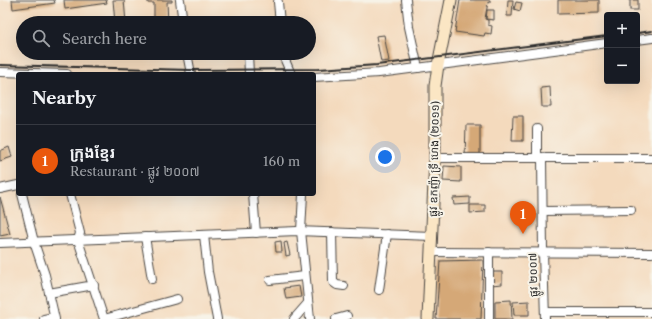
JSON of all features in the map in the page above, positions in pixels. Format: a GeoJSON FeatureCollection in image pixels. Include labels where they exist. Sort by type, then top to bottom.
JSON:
{"type":"FeatureCollection","features":[{"type":"Feature","properties":{"kind":"main road","name":"ផ្លូវ ឧកញ៉ា ទ្រី ហេង (២០១១)"},"geometry":{"type":"LineString","coordinates":[[428,319],[435,158],[436,86],[438,65],[451,0]]}},
{"type":"Feature","properties":{"kind":"street"},"geometry":{"type":"LineString","coordinates":[[180,0],[182,16]]}},
{"type":"Feature","properties":{"kind":"street"},"geometry":{"type":"LineString","coordinates":[[406,0],[409,27],[418,68]]}},
{"type":"Feature","properties":{"kind":"street"},"geometry":{"type":"LineString","coordinates":[[278,2],[279,16]]}},
{"type":"Feature","properties":{"kind":"street"},"geometry":{"type":"LineString","coordinates":[[640,40],[652,38]]}},
{"type":"Feature","properties":{"kind":"street"},"geometry":{"type":"LineString","coordinates":[[316,77],[379,73],[604,43]]}},
{"type":"Feature","properties":{"kind":"street"},"geometry":{"type":"LineString","coordinates":[[188,60],[191,72]]}},
{"type":"Feature","properties":{"kind":"street"},"geometry":{"type":"LineString","coordinates":[[248,60],[249,72]]}},
{"type":"Feature","properties":{"kind":"street"},"geometry":{"type":"LineString","coordinates":[[286,60],[290,72]]}},
{"type":"Feature","properties":{"kind":"street"},"geometry":{"type":"LineString","coordinates":[[0,72],[16,73]]}},
{"type":"Feature","properties":{"kind":"street","name":"ផ្លូវ ២០០៧"},"geometry":{"type":"LineString","coordinates":[[537,129],[543,211],[545,315]]}},
{"type":"Feature","properties":{"kind":"street"},"geometry":{"type":"LineString","coordinates":[[435,158],[652,158]]}},
{"type":"Feature","properties":{"kind":"street"},"geometry":{"type":"LineString","coordinates":[[0,189],[16,185]]}},
{"type":"Feature","properties":{"kind":"street"},"geometry":{"type":"LineString","coordinates":[[22,196],[34,242],[45,275],[55,318],[44,319]]}},
{"type":"Feature","properties":{"kind":"street"},"geometry":{"type":"LineString","coordinates":[[71,196],[80,233],[78,240],[104,319],[177,299]]}},
{"type":"Feature","properties":{"kind":"street"},"geometry":{"type":"LineString","coordinates":[[253,196],[256,233]]}},
{"type":"Feature","properties":{"kind":"street"},"geometry":{"type":"LineString","coordinates":[[303,196],[301,231],[310,319]]}},
{"type":"Feature","properties":{"kind":"street"},"geometry":{"type":"LineString","coordinates":[[543,211],[631,210]]}},
{"type":"Feature","properties":{"kind":"street"},"geometry":{"type":"LineString","coordinates":[[0,243],[301,231],[432,236]]}},
{"type":"Feature","properties":{"kind":"street"},"geometry":{"type":"LineString","coordinates":[[332,232],[333,282],[337,285],[344,286]]}},
{"type":"Feature","properties":{"kind":"street"},"geometry":{"type":"LineString","coordinates":[[379,290],[387,234]]}},
{"type":"Feature","properties":{"kind":"street"},"geometry":{"type":"LineString","coordinates":[[204,235],[208,272],[217,319]]}},
{"type":"Feature","properties":{"kind":"street"},"geometry":{"type":"LineString","coordinates":[[145,237],[152,279]]}},
{"type":"Feature","properties":{"kind":"street"},"geometry":{"type":"LineString","coordinates":[[431,252],[652,253]]}},
{"type":"Feature","properties":{"kind":"street"},"geometry":{"type":"LineString","coordinates":[[489,252],[489,319]]}},
{"type":"Feature","properties":{"kind":"street"},"geometry":{"type":"LineString","coordinates":[[270,280],[305,276]]}},
{"type":"Feature","properties":{"kind":"street"},"geometry":{"type":"LineString","coordinates":[[49,293],[94,285]]}},
{"type":"Feature","properties":{"kind":"street"},"geometry":{"type":"LineString","coordinates":[[294,319],[308,303]]}},
{"type":"Feature","properties":{"kind":"street"},"geometry":{"type":"LineString","coordinates":[[545,315],[651,312]]}},
{"type":"Feature","properties":{"kind":"street"},"geometry":{"type":"LineString","coordinates":[[336,319],[346,316]]}},
{"type":"Feature","properties":{"kind":"building"},"geometry":{"type":"Polygon","coordinates":[[[12,0],[54,0],[55,3],[13,9],[12,0]]]}},
{"type":"Feature","properties":{"kind":"building"},"geometry":{"type":"Polygon","coordinates":[[[64,0],[106,0],[107,3],[65,9],[64,0]]]}},
{"type":"Feature","properties":{"kind":"building"},"geometry":{"type":"Polygon","coordinates":[[[113,0],[124,0],[125,16],[114,16],[113,0]]]}},
{"type":"Feature","properties":{"kind":"building"},"geometry":{"type":"Polygon","coordinates":[[[148,0],[172,0],[172,2],[167,2],[168,16],[154,16],[154,3],[148,3],[148,0]]]}},
{"type":"Feature","properties":{"kind":"building"},"geometry":{"type":"Polygon","coordinates":[[[460,0],[490,0],[490,3],[488,2],[485,19],[488,20],[488,25],[492,26],[491,34],[485,33],[484,36],[455,32],[460,0]]]}},
{"type":"Feature","properties":{"kind":"building"},"geometry":{"type":"Polygon","coordinates":[[[508,0],[513,0],[512,16],[507,16],[508,0]]]}},
{"type":"Feature","properties":{"kind":"building"},"geometry":{"type":"Polygon","coordinates":[[[558,0],[599,0],[599,13],[558,14],[558,0]]]}},
{"type":"Feature","properties":{"kind":"building"},"geometry":{"type":"Polygon","coordinates":[[[630,0],[638,0],[638,10],[630,10],[630,0]]]}},
{"type":"Feature","properties":{"kind":"building"},"geometry":{"type":"Polygon","coordinates":[[[516,2],[522,3],[520,11],[514,9],[516,2]]]}},
{"type":"Feature","properties":{"kind":"building"},"geometry":{"type":"Polygon","coordinates":[[[487,10],[494,10],[494,20],[486,19],[487,10]]]}},
{"type":"Feature","properties":{"kind":"building"},"geometry":{"type":"Polygon","coordinates":[[[384,35],[389,61],[381,62],[376,36],[384,35]]]}},
{"type":"Feature","properties":{"kind":"building"},"geometry":{"type":"Polygon","coordinates":[[[550,87],[551,107],[542,107],[541,88],[550,87]]]}},
{"type":"Feature","properties":{"kind":"building"},"geometry":{"type":"Polygon","coordinates":[[[513,116],[523,116],[523,141],[512,141],[513,116]]]}},
{"type":"Feature","properties":{"kind":"building"},"geometry":{"type":"Polygon","coordinates":[[[466,125],[480,125],[480,157],[465,157],[466,125]]]}},
{"type":"Feature","properties":{"kind":"building"},"geometry":{"type":"Polygon","coordinates":[[[9,147],[12,157],[0,161],[0,151],[9,147]]]}},
{"type":"Feature","properties":{"kind":"building"},"geometry":{"type":"Polygon","coordinates":[[[444,166],[461,167],[461,182],[443,181],[444,166]]]}},
{"type":"Feature","properties":{"kind":"building"},"geometry":{"type":"Polygon","coordinates":[[[0,197],[10,234],[0,236],[0,197]]]}},
{"type":"Feature","properties":{"kind":"building"},"geometry":{"type":"Polygon","coordinates":[[[470,197],[470,204],[454,205],[453,198],[470,197]]]}},
{"type":"Feature","properties":{"kind":"building"},"geometry":{"type":"Polygon","coordinates":[[[470,205],[485,205],[485,212],[470,213],[470,205]]]}},
{"type":"Feature","properties":{"kind":"building"},"geometry":{"type":"Polygon","coordinates":[[[281,241],[282,252],[276,252],[275,242],[281,241]]]}},
{"type":"Feature","properties":{"kind":"building"},"geometry":{"type":"Polygon","coordinates":[[[287,242],[290,255],[286,256],[284,243],[287,242]]]}},
{"type":"Feature","properties":{"kind":"building"},"geometry":{"type":"Polygon","coordinates":[[[483,260],[481,319],[436,319],[440,261],[483,260]]]}},
{"type":"Feature","properties":{"kind":"building"},"geometry":{"type":"Polygon","coordinates":[[[490,272],[502,272],[502,284],[491,285],[490,272]]]}},
{"type":"Feature","properties":{"kind":"building"},"geometry":{"type":"Polygon","coordinates":[[[299,286],[301,297],[286,299],[284,288],[299,286]]]}},
{"type":"Feature","properties":{"kind":"building"},"geometry":{"type":"Polygon","coordinates":[[[511,300],[512,319],[495,319],[495,301],[511,300]]]}},
{"type":"Feature","properties":{"kind":"building"},"geometry":{"type":"Polygon","coordinates":[[[529,301],[529,315],[514,315],[513,302],[529,301]]]}},
{"type":"Feature","properties":{"kind":"railway"},"geometry":{"type":"LineString","coordinates":[[640,33],[652,31]]}},
{"type":"Feature","properties":{"kind":"railway"},"geometry":{"type":"LineString","coordinates":[[0,65],[190,70],[319,69],[377,65],[604,36]]}},
{"type":"Feature","properties":{"kind":"place","name":"ក្រុងខ្មែរ"},"geometry":{"type":"Point","coordinates":[523,234]}}]}
